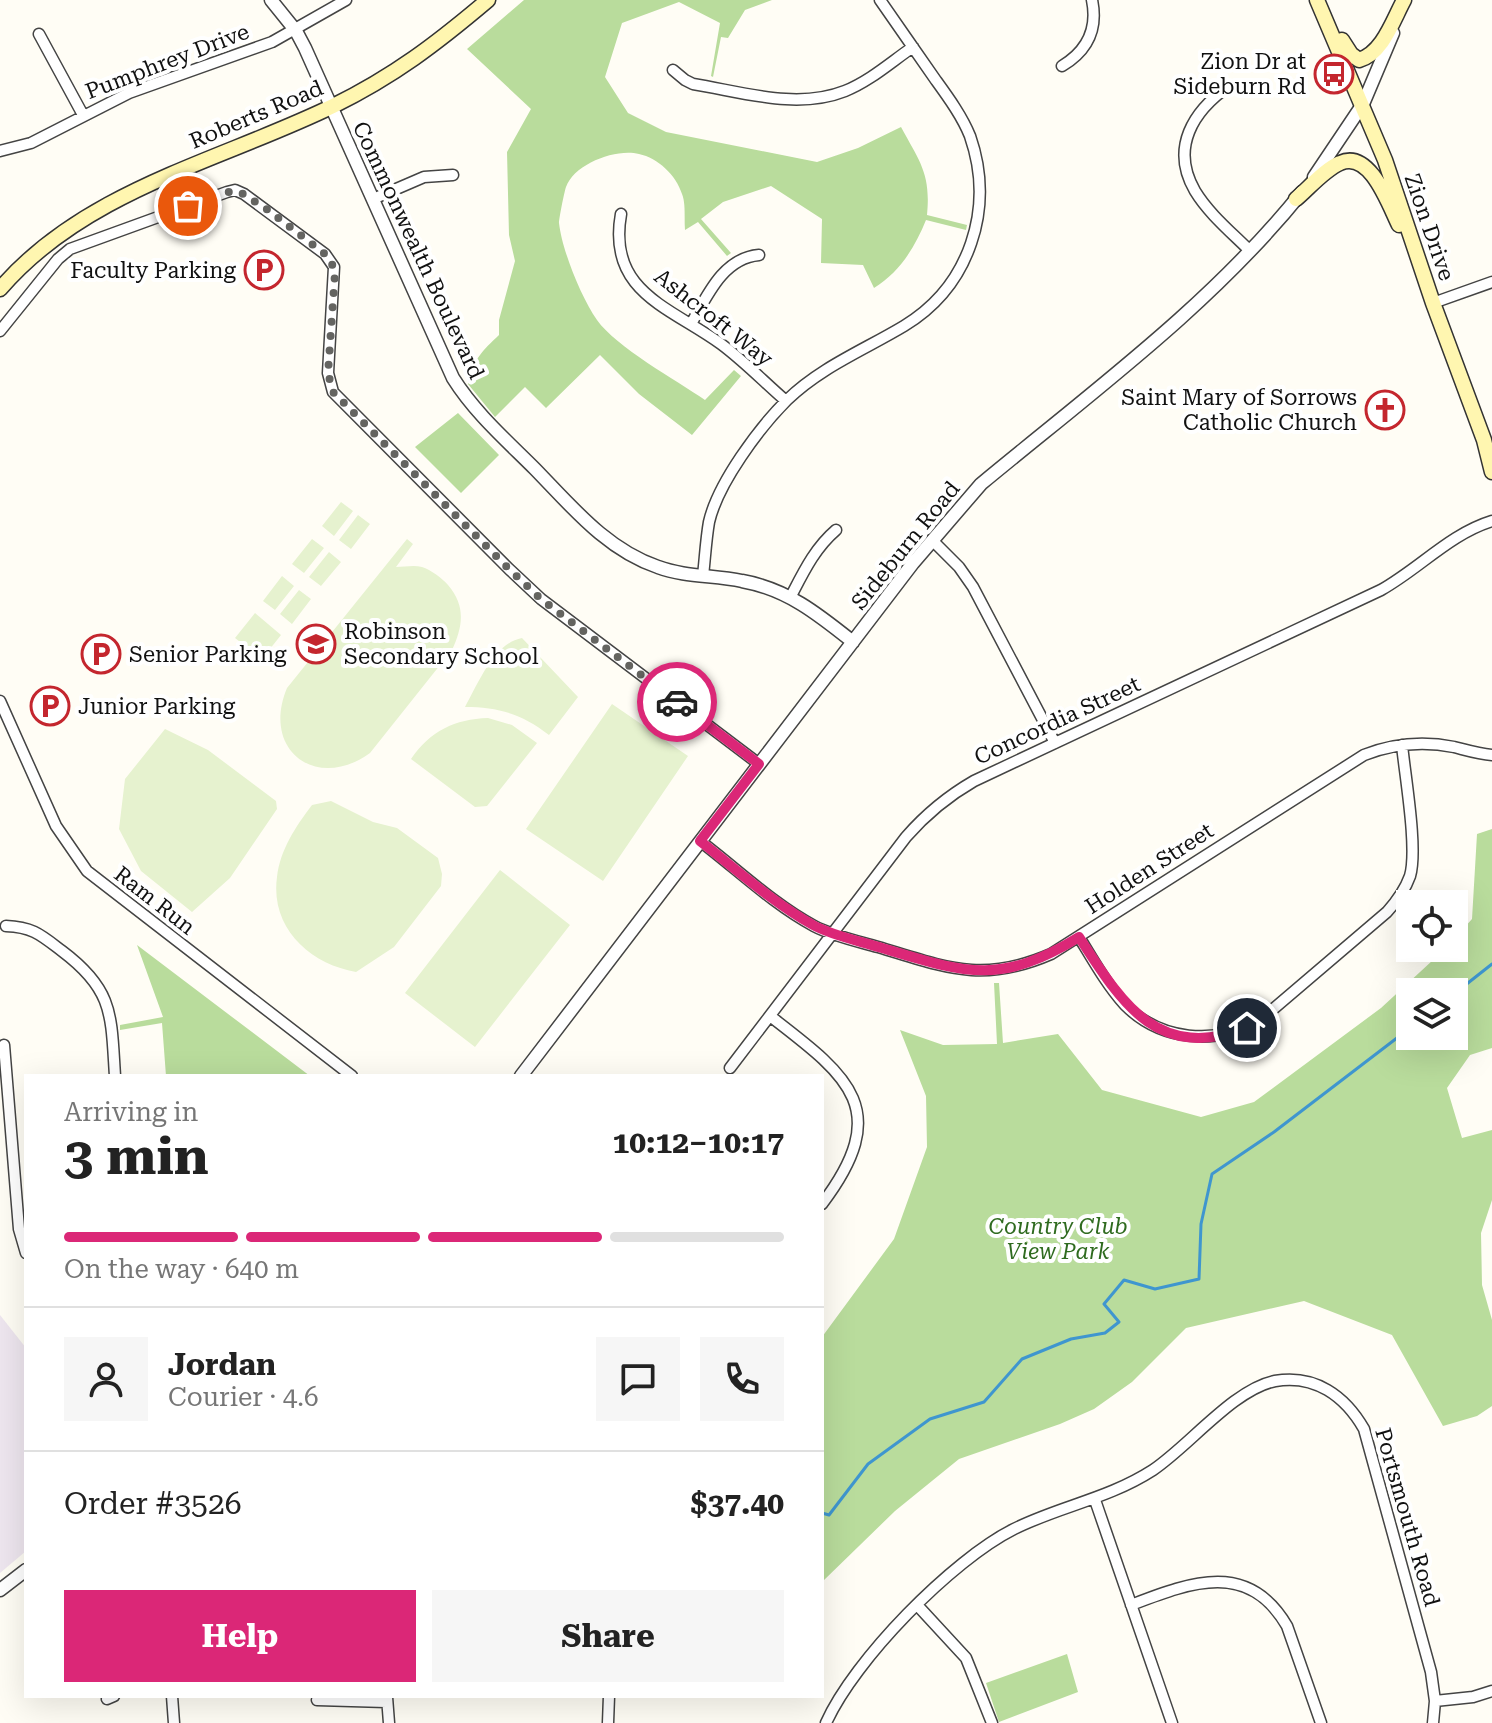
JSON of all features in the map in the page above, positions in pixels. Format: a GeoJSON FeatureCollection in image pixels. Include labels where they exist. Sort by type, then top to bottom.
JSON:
{"type":"FeatureCollection","features":[{"type":"Feature","properties":{"kind":"main road","name":"Roberts Road"},"geometry":{"type":"LineString","coordinates":[[0,289],[40,249],[67,229],[103,208],[197,163],[332,107],[410,63],[488,0]]}},
{"type":"Feature","properties":{"kind":"main road"},"geometry":{"type":"LineString","coordinates":[[1320,7],[1351,54],[1359,60],[1376,50],[1405,0]]}},
{"type":"Feature","properties":{"kind":"main road","name":"Zion Drive"},"geometry":{"type":"LineString","coordinates":[[1320,7],[1363,104],[1484,440],[1492,472]]}},
{"type":"Feature","properties":{"kind":"main road"},"geometry":{"type":"LineString","coordinates":[[1296,199],[1338,164],[1348,161],[1361,163],[1373,174],[1420,265]]}},
{"type":"Feature","properties":{"kind":"street","name":"Commonwealth Boulevard"},"geometry":{"type":"LineString","coordinates":[[271,0],[296,31],[453,378],[480,415],[609,542],[660,568],[741,580],[791,596],[853,642]]}},
{"type":"Feature","properties":{"kind":"street","name":"Pumphrey Drive"},"geometry":{"type":"LineString","coordinates":[[0,151],[31,143],[129,93],[248,52],[296,31],[346,0]]}},
{"type":"Feature","properties":{"kind":"street"},"geometry":{"type":"LineString","coordinates":[[703,576],[709,522],[718,494],[733,468],[786,401],[823,370],[906,325],[935,303],[965,260],[975,235],[980,205],[979,170],[969,134],[955,107],[880,0]]}},
{"type":"Feature","properties":{"kind":"street"},"geometry":{"type":"LineString","coordinates":[[1062,66],[1075,59],[1089,41],[1094,18],[1092,0]]}},
{"type":"Feature","properties":{"kind":"street","name":"Sideburn Road"},"geometry":{"type":"LineString","coordinates":[[523,1074],[932,540],[981,484],[1139,354],[1250,251],[1296,199],[1363,104],[1405,0]]}},
{"type":"Feature","properties":{"kind":"street"},"geometry":{"type":"LineString","coordinates":[[39,34],[83,115]]}},
{"type":"Feature","properties":{"kind":"street"},"geometry":{"type":"LineString","coordinates":[[673,70],[693,84],[787,100],[816,99],[855,86],[913,47]]}},
{"type":"Feature","properties":{"kind":"street"},"geometry":{"type":"LineString","coordinates":[[1229,86],[1210,99],[1197,115],[1187,143],[1186,161],[1191,182],[1202,201],[1250,251]]}},
{"type":"Feature","properties":{"kind":"street"},"geometry":{"type":"LineString","coordinates":[[373,199],[424,177],[453,175]]}},
{"type":"Feature","properties":{"kind":"street"},"geometry":{"type":"LineString","coordinates":[[0,331],[58,259],[77,244],[227,192],[235,190],[244,194],[325,254],[334,267],[328,373],[330,388],[336,396],[541,599],[759,764]]}},
{"type":"Feature","properties":{"kind":"street","name":"Ashcroft Way"},"geometry":{"type":"LineString","coordinates":[[621,214],[618,241],[632,278],[656,304],[726,348],[786,401]]}},
{"type":"Feature","properties":{"kind":"street"},"geometry":{"type":"LineString","coordinates":[[691,324],[712,286],[724,272],[744,257],[759,255]]}},
{"type":"Feature","properties":{"kind":"street"},"geometry":{"type":"LineString","coordinates":[[1433,303],[1492,282]]}},
{"type":"Feature","properties":{"kind":"street","name":"Concordia Street"},"geometry":{"type":"LineString","coordinates":[[730,1068],[906,837],[934,808],[974,781],[1381,590],[1418,568],[1462,533],[1492,521]]}},
{"type":"Feature","properties":{"kind":"street"},"geometry":{"type":"LineString","coordinates":[[791,596],[812,557],[836,530]]}},
{"type":"Feature","properties":{"kind":"street"},"geometry":{"type":"LineString","coordinates":[[932,540],[959,567],[973,587],[1055,743]]}},
{"type":"Feature","properties":{"kind":"street","name":"Ram Run"},"geometry":{"type":"LineString","coordinates":[[0,701],[56,826],[87,871],[349,1074]]}},
{"type":"Feature","properties":{"kind":"street","name":"Holden Street"},"geometry":{"type":"LineString","coordinates":[[700,841],[796,915],[817,927],[944,967],[979,972],[1003,970],[1029,964],[1079,937],[1348,762],[1378,749],[1402,745],[1435,744],[1492,755]]}},
{"type":"Feature","properties":{"kind":"street"},"geometry":{"type":"LineString","coordinates":[[1079,937],[1124,1004],[1159,1028],[1182,1035],[1209,1037],[1234,1033],[1258,1022],[1387,912],[1404,891],[1413,855],[1402,745]]}},
{"type":"Feature","properties":{"kind":"street"},"geometry":{"type":"LineString","coordinates":[[6,926],[24,926],[39,933],[79,964],[96,982],[109,1011],[115,1074]]}},
{"type":"Feature","properties":{"kind":"street"},"geometry":{"type":"LineString","coordinates":[[770,1016],[836,1068],[853,1098],[858,1126],[853,1154],[840,1180],[824,1201]]}},
{"type":"Feature","properties":{"kind":"street"},"geometry":{"type":"LineString","coordinates":[[4,1045],[19,1229],[24,1246]]}},
{"type":"Feature","properties":{"kind":"street","name":"Portsmouth Road"},"geometry":{"type":"LineString","coordinates":[[826,1723],[838,1699],[869,1656],[960,1566],[995,1540],[1032,1521],[1095,1500],[1138,1480],[1257,1387],[1274,1381],[1295,1380],[1328,1389],[1354,1412],[1366,1437],[1431,1672],[1435,1701],[1433,1723]]}},
{"type":"Feature","properties":{"kind":"street"},"geometry":{"type":"LineString","coordinates":[[1095,1500],[1172,1723]]}},
{"type":"Feature","properties":{"kind":"street"},"geometry":{"type":"LineString","coordinates":[[0,1590],[24,1572]]}},
{"type":"Feature","properties":{"kind":"street"},"geometry":{"type":"LineString","coordinates":[[1131,1605],[1209,1580],[1237,1584],[1262,1596],[1279,1612],[1287,1626],[1321,1723]]}},
{"type":"Feature","properties":{"kind":"street"},"geometry":{"type":"LineString","coordinates":[[918,1606],[966,1658],[992,1723]]}},
{"type":"Feature","properties":{"kind":"street"},"geometry":{"type":"LineString","coordinates":[[1435,1701],[1473,1697],[1492,1691]]}},
{"type":"Feature","properties":{"kind":"street"},"geometry":{"type":"LineString","coordinates":[[172,1698],[174,1723]]}},
{"type":"Feature","properties":{"kind":"street"},"geometry":{"type":"LineString","coordinates":[[608,1723],[609,1698]]}},
{"type":"Feature","properties":{"kind":"street"},"geometry":{"type":"LineString","coordinates":[[317,1700],[387,1699],[389,1723]]}},
{"type":"Feature","properties":{"kind":"shaded area"},"geometry":{"type":"Polygon","coordinates":[[[0,1315],[24,1345],[24,1553],[0,1573],[0,1315]]]}},
{"type":"Feature","properties":{"kind":"green space"},"geometry":{"type":"Polygon","coordinates":[[[524,0],[772,0],[745,10],[728,38],[721,37],[713,77],[720,23],[679,2],[622,23],[605,77],[628,113],[666,132],[817,162],[858,148],[901,127],[926,178],[927,215],[967,225],[966,230],[926,220],[906,258],[874,288],[863,265],[821,263],[822,219],[771,186],[723,202],[701,219],[731,253],[727,256],[698,222],[685,230],[682,194],[671,174],[659,163],[630,153],[597,160],[570,179],[559,223],[573,273],[597,320],[632,352],[705,400],[734,370],[741,376],[692,435],[639,394],[600,355],[546,408],[525,387],[495,417],[468,384],[475,363],[499,335],[499,320],[515,261],[509,235],[507,152],[531,109],[467,49],[524,0]]]}},
{"type":"Feature","properties":{"kind":"green space"},"geometry":{"type":"Polygon","coordinates":[[[458,413],[499,455],[461,493],[415,447],[458,413]]]}},
{"type":"Feature","properties":{"kind":"green space"},"geometry":{"type":"Polygon","coordinates":[[[341,502],[353,511],[334,536],[322,526],[341,502]]]}},
{"type":"Feature","properties":{"kind":"green space"},"geometry":{"type":"Polygon","coordinates":[[[358,515],[370,524],[351,549],[339,540],[358,515]]]}},
{"type":"Feature","properties":{"kind":"green space"},"geometry":{"type":"Polygon","coordinates":[[[312,539],[324,548],[304,573],[292,564],[312,539]]]}},
{"type":"Feature","properties":{"kind":"green space"},"geometry":{"type":"Polygon","coordinates":[[[407,539],[413,544],[396,567],[422,567],[448,585],[460,608],[456,641],[370,753],[350,764],[331,768],[313,766],[298,758],[281,730],[281,710],[287,688],[407,539]]]}},
{"type":"Feature","properties":{"kind":"green space"},"geometry":{"type":"Polygon","coordinates":[[[329,552],[341,562],[321,586],[309,577],[329,552]]]}},
{"type":"Feature","properties":{"kind":"green space"},"geometry":{"type":"Polygon","coordinates":[[[282,576],[294,586],[275,610],[263,601],[282,576]]]}},
{"type":"Feature","properties":{"kind":"green space"},"geometry":{"type":"Polygon","coordinates":[[[299,590],[311,599],[292,624],[280,614],[299,590]]]}},
{"type":"Feature","properties":{"kind":"green space"},"geometry":{"type":"Polygon","coordinates":[[[255,613],[281,635],[262,659],[235,638],[255,613]]]}},
{"type":"Feature","properties":{"kind":"green space"},"geometry":{"type":"Polygon","coordinates":[[[522,638],[578,697],[549,735],[509,713],[465,707],[495,656],[512,641],[522,638]]]}},
{"type":"Feature","properties":{"kind":"green space"},"geometry":{"type":"Polygon","coordinates":[[[612,704],[688,756],[603,881],[526,829],[612,704]]]}},
{"type":"Feature","properties":{"kind":"green space"},"geometry":{"type":"Polygon","coordinates":[[[488,718],[512,725],[537,743],[487,806],[475,807],[411,759],[426,741],[444,728],[488,718]]]}},
{"type":"Feature","properties":{"kind":"green space"},"geometry":{"type":"Polygon","coordinates":[[[165,729],[208,750],[276,801],[277,809],[230,878],[192,912],[141,871],[119,829],[125,779],[165,729]]]}},
{"type":"Feature","properties":{"kind":"green space"},"geometry":{"type":"Polygon","coordinates":[[[331,801],[373,822],[397,828],[438,858],[442,874],[441,886],[394,947],[356,972],[323,961],[297,941],[280,912],[276,895],[279,867],[295,830],[312,805],[331,801]]]}},
{"type":"Feature","properties":{"kind":"green space","name":"Country Club View Park"},"geometry":{"type":"Polygon","coordinates":[[[1492,829],[1492,1048],[1470,1055],[1447,1088],[1462,1138],[1492,1130],[1492,1200],[1481,1233],[1482,1285],[1492,1320],[1492,1406],[1477,1416],[1443,1426],[1392,1335],[1304,1301],[1186,1328],[1132,1382],[1094,1409],[959,1459],[895,1511],[824,1580],[824,1334],[894,1239],[927,1147],[926,1096],[900,1030],[943,1045],[997,1044],[994,983],[999,983],[1003,1043],[1058,1034],[1102,1090],[1201,1117],[1254,1102],[1396,994],[1396,1050],[1468,1050],[1468,978],[1414,978],[1431,962],[1468,962],[1468,923],[1472,919],[1477,834],[1492,829]]]}},
{"type":"Feature","properties":{"kind":"green space"},"geometry":{"type":"Polygon","coordinates":[[[500,870],[570,925],[475,1047],[405,993],[500,870]]]}},
{"type":"Feature","properties":{"kind":"green space"},"geometry":{"type":"Polygon","coordinates":[[[137,945],[307,1074],[166,1074],[162,1023],[120,1030],[120,1025],[163,1017],[137,945]]]}},
{"type":"Feature","properties":{"kind":"green space"},"geometry":{"type":"Polygon","coordinates":[[[1067,1654],[1078,1692],[999,1722],[986,1683],[1067,1654]]]}},
{"type":"Feature","properties":{"kind":"waterway"},"geometry":{"type":"LineString","coordinates":[[1468,983],[1492,964]]}},
{"type":"Feature","properties":{"kind":"waterway"},"geometry":{"type":"LineString","coordinates":[[824,1514],[829,1515],[868,1464],[930,1419],[984,1402],[1022,1359],[1071,1339],[1105,1333],[1119,1322],[1104,1304],[1124,1280],[1155,1289],[1199,1279],[1201,1224],[1212,1174],[1274,1132],[1396,1039]]}},
{"type":"Feature","properties":{"kind":"way so far"},"geometry":{"type":"LineString","coordinates":[[188,206],[235,190],[252,198],[325,254],[335,273],[328,373],[333,392],[541,599],[677,702]]}},
{"type":"Feature","properties":{"kind":"place","name":"Zion Dr at Sideburn Rd"},"geometry":{"type":"Point","coordinates":[1334,74]}},
{"type":"Feature","properties":{"kind":"place","name":"Faculty Parking"},"geometry":{"type":"Point","coordinates":[264,270]}},
{"type":"Feature","properties":{"kind":"place","name":"Saint Mary of Sorrows Catholic Church"},"geometry":{"type":"Point","coordinates":[1385,410]}},
{"type":"Feature","properties":{"kind":"place","name":"Robinson Secondary School"},"geometry":{"type":"Point","coordinates":[316,644]}},
{"type":"Feature","properties":{"kind":"place","name":"Senior Parking"},"geometry":{"type":"Point","coordinates":[101,654]}},
{"type":"Feature","properties":{"kind":"place","name":"Junior Parking"},"geometry":{"type":"Point","coordinates":[50,706]}},
{"type":"Feature","properties":{"kind":"route"},"geometry":{"type":"LineString","coordinates":[[677,702],[759,764],[700,841],[796,915],[817,927],[860,941],[944,967],[979,972],[1029,964],[1079,937],[1124,1004],[1149,1023],[1170,1032],[1195,1037],[1222,1036],[1247,1028]]}}]}
